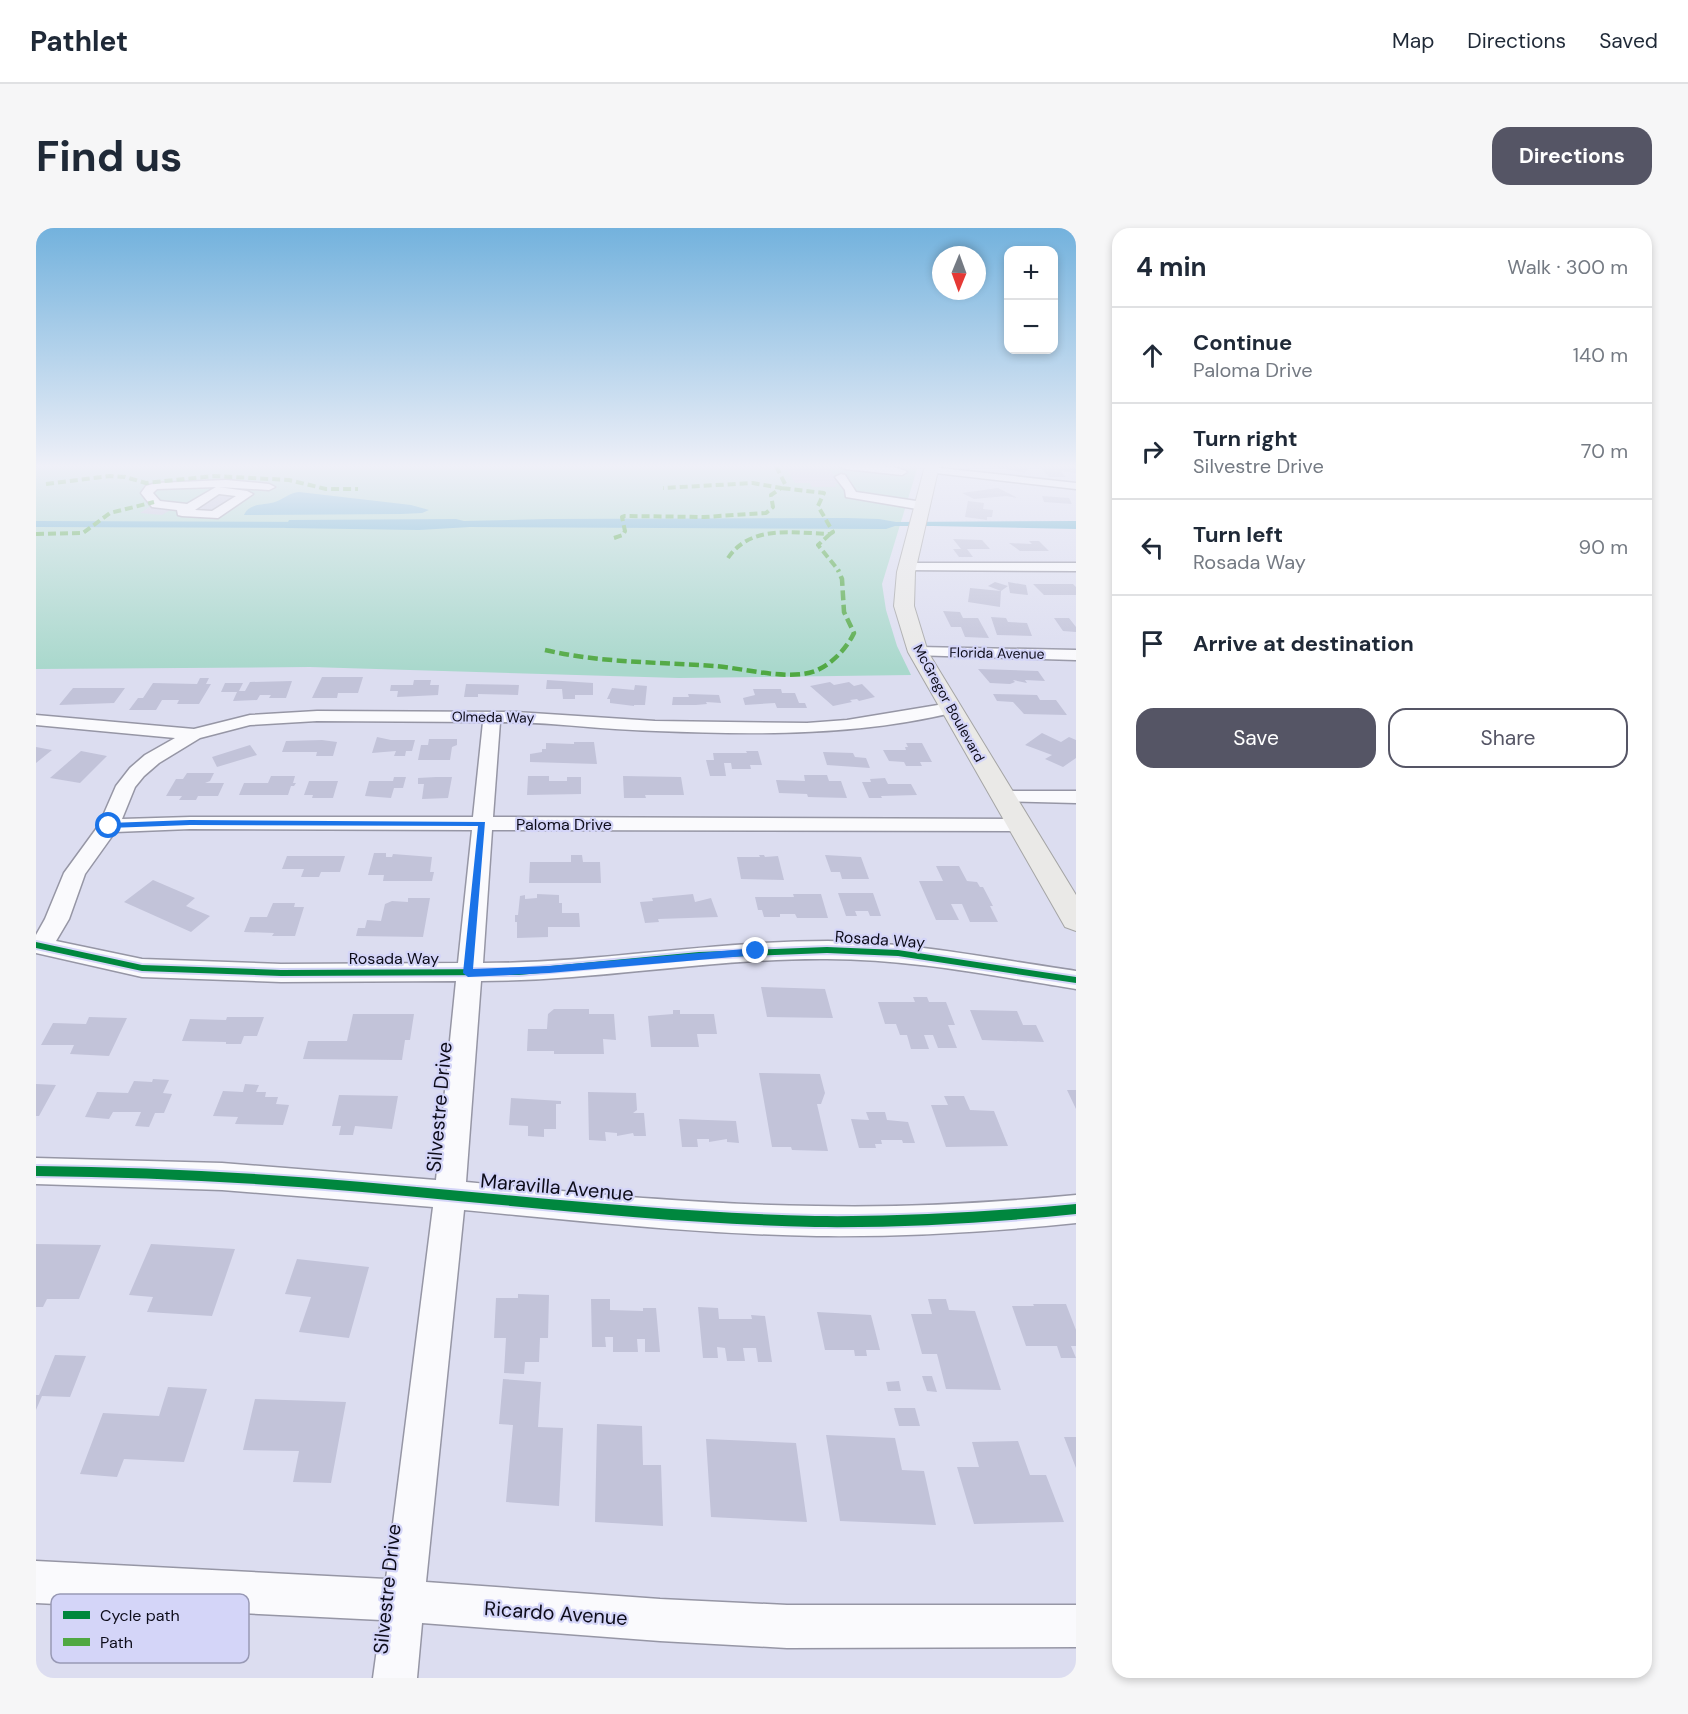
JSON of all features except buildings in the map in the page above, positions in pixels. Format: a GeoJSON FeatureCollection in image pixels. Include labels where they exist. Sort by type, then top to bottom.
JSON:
{"type":"FeatureCollection","features":[{"type":"Feature","properties":{"kind":"main road","name":"McGregor Boulevard"},"geometry":{"type":"LineString","coordinates":[[916,534],[907,567],[904,606],[918,652],[1076,920]]}},
{"type":"Feature","properties":{"kind":"street"},"geometry":{"type":"LineString","coordinates":[[907,567],[1076,567]]}},
{"type":"Feature","properties":{"kind":"street","name":"Florida Avenue"},"geometry":{"type":"LineString","coordinates":[[918,652],[1076,655]]}},
{"type":"Feature","properties":{"kind":"street","name":"Olmeda Way"},"geometry":{"type":"LineString","coordinates":[[36,720],[194,734],[250,720],[284,717],[492,717],[655,726],[807,728],[847,725],[950,708]]}},
{"type":"Feature","properties":{"kind":"street","name":"Silvestre Drive"},"geometry":{"type":"LineString","coordinates":[[395,1678],[450,1195],[492,717]]}},
{"type":"Feature","properties":{"kind":"street"},"geometry":{"type":"LineString","coordinates":[[39,945],[57,919],[75,873],[109,826],[126,786],[137,772],[172,746],[194,734]]}},
{"type":"Feature","properties":{"kind":"street"},"geometry":{"type":"LineString","coordinates":[[1004,797],[1076,797]]}},
{"type":"Feature","properties":{"kind":"street","name":"Paloma Drive"},"geometry":{"type":"LineString","coordinates":[[109,826],[190,823],[1020,825]]}},
{"type":"Feature","properties":{"kind":"street","name":"Rosada Way"},"geometry":{"type":"LineString","coordinates":[[39,945],[142,968],[281,973],[468,973],[549,970],[710,954],[826,950],[898,953],[1076,980]]}},
{"type":"Feature","properties":{"kind":"street","name":"Maravilla Avenue"},"geometry":{"type":"LineString","coordinates":[[36,1171],[254,1178],[638,1213],[781,1221],[926,1220],[1076,1209]]}},
{"type":"Feature","properties":{"kind":"street","name":"Ricardo Avenue"},"geometry":{"type":"LineString","coordinates":[[36,1582],[196,1587],[403,1601],[558,1615],[749,1625],[891,1628],[1076,1626]]}},
{"type":"Feature","properties":{"kind":"green space"},"geometry":{"type":"Polygon","coordinates":[[[36,534],[897,534],[882,584],[886,610],[897,646],[911,675],[679,678],[310,667],[36,669],[36,534]]]}},
{"type":"Feature","properties":{"kind":"marked path"},"geometry":{"type":"LineString","coordinates":[[36,534],[52,534]]}},
{"type":"Feature","properties":{"kind":"marked path"},"geometry":{"type":"LineString","coordinates":[[614,538],[624,534]]}},
{"type":"Feature","properties":{"kind":"marked path"},"geometry":{"type":"LineString","coordinates":[[728,558],[735,547],[746,539],[768,534]]}},
{"type":"Feature","properties":{"kind":"marked path"},"geometry":{"type":"LineString","coordinates":[[823,534],[830,534]]}},
{"type":"Feature","properties":{"kind":"marked path"},"geometry":{"type":"LineString","coordinates":[[545,650],[608,661],[715,666],[764,672],[801,673],[817,670],[836,656],[848,644],[854,633],[844,612],[842,579],[838,569],[818,545],[830,534]]}},
{"type":"Feature","properties":{"kind":"cycle path"},"geometry":{"type":"LineString","coordinates":[[36,945],[142,968],[281,973],[519,972],[699,955],[827,950],[898,953],[1076,980]]}},
{"type":"Feature","properties":{"kind":"cycle path"},"geometry":{"type":"LineString","coordinates":[[36,1171],[222,1176],[592,1208],[778,1220],[927,1220],[1076,1209]]}},
{"type":"Feature","properties":{"kind":"route"},"geometry":{"type":"LineString","coordinates":[[109,826],[190,823],[482,824],[468,973],[549,970],[756,951]]}}]}
